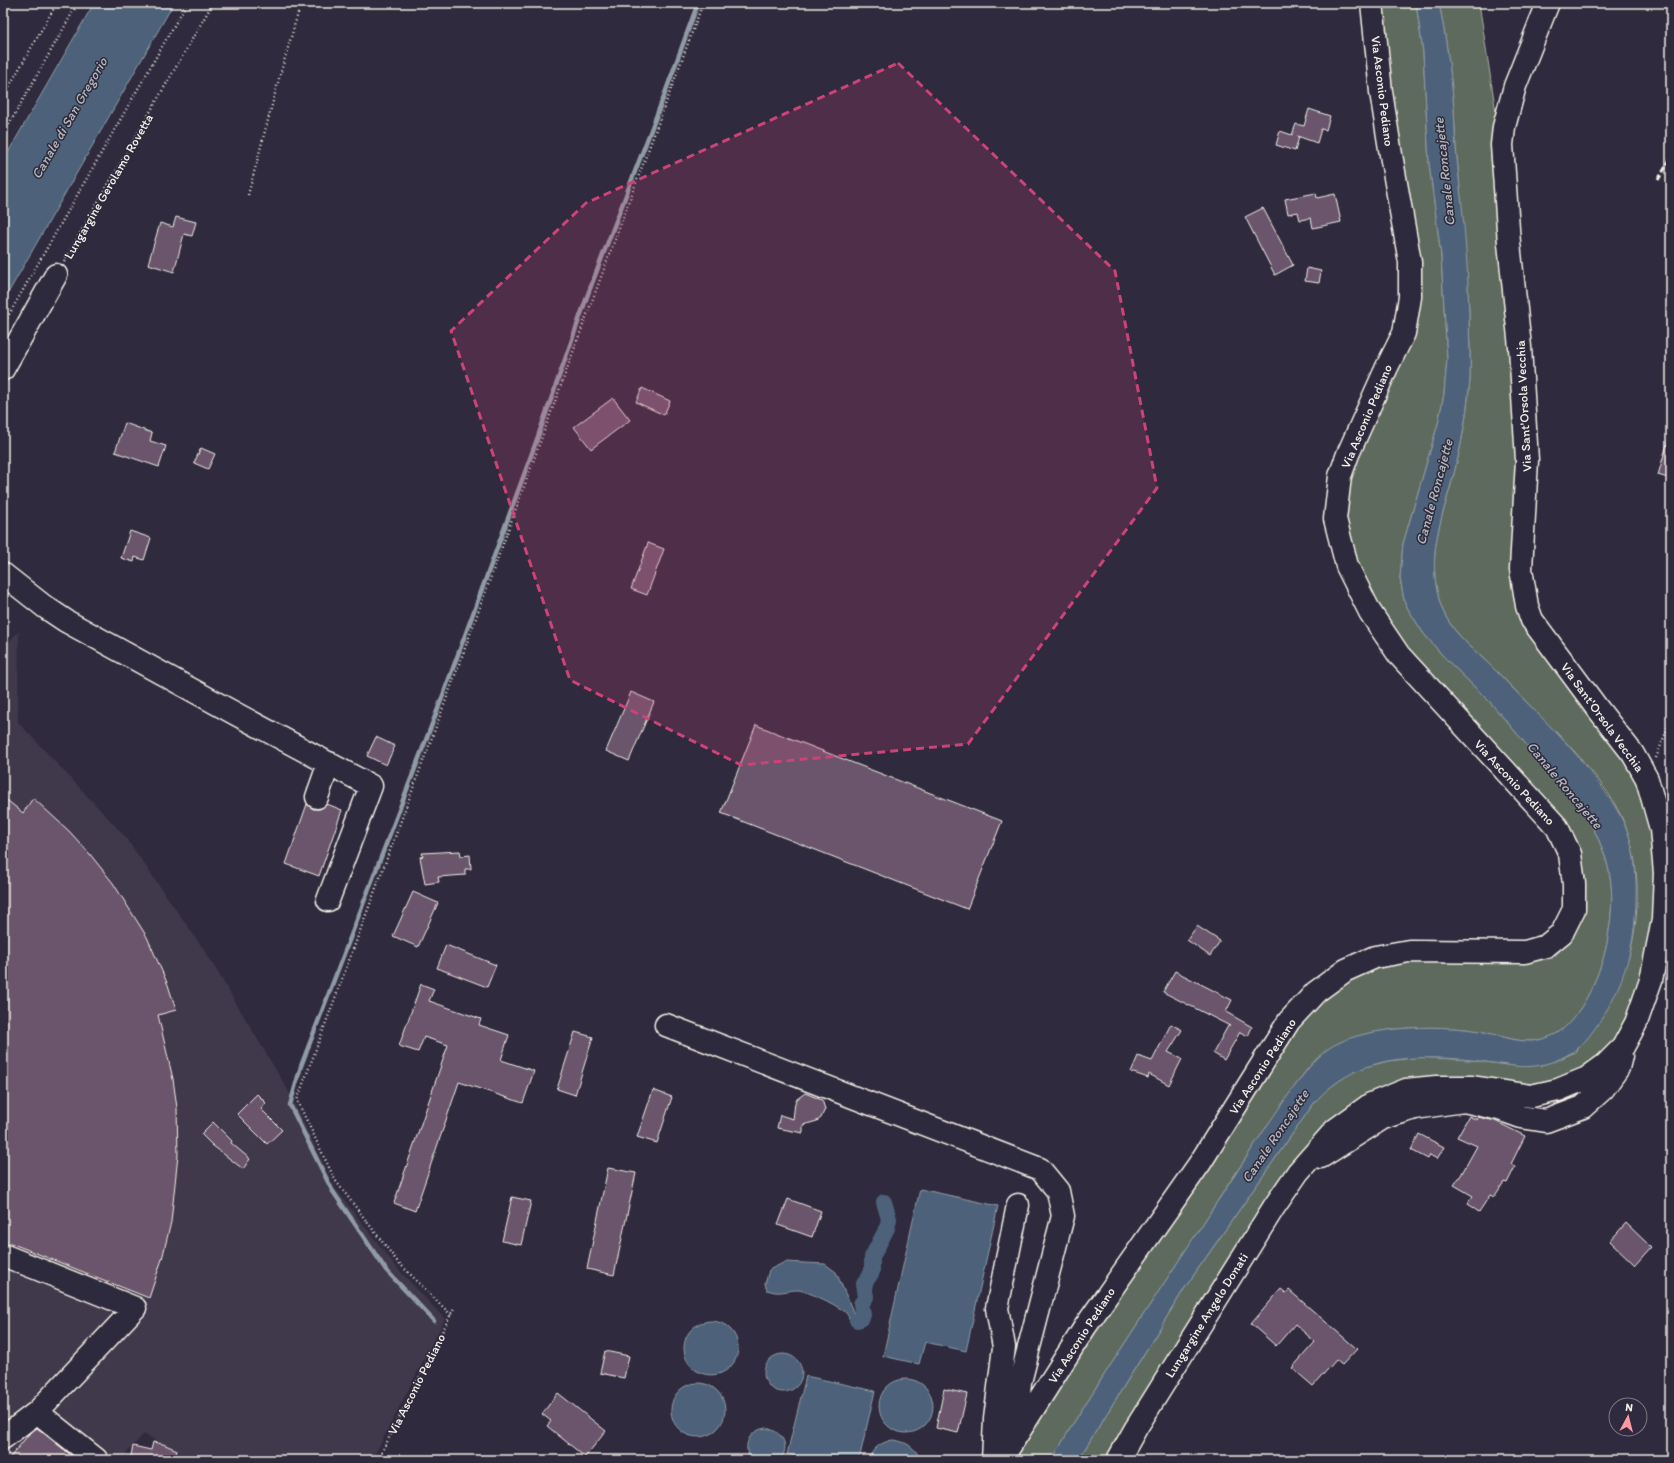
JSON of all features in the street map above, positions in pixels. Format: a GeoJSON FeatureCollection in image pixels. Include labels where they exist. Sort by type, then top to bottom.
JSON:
{"type":"FeatureCollection","features":[{"type":"Feature","properties":{"kind":"street","name":"Via Asconio Pediano"},"geometry":{"type":"LineString","coordinates":[[1001,1460],[1084,1327],[1200,1163],[1290,1021],[1316,992],[1346,970],[1375,957],[1409,951],[1526,952],[1546,946],[1562,933],[1574,909],[1574,884],[1570,854],[1557,827],[1399,655],[1370,612],[1347,566],[1335,519],[1340,476],[1380,381],[1404,333],[1410,297],[1410,262],[1381,92],[1372,3]]}},
{"type":"Feature","properties":{"kind":"street","name":"Via Sant'Orsola Vecchia"},"geometry":{"type":"LineString","coordinates":[[1298,1172],[1334,1130],[1371,1104],[1406,1090],[1436,1087],[1472,1087],[1531,1096],[1558,1090],[1587,1078],[1605,1065],[1623,1047],[1636,1023],[1652,980],[1663,920],[1665,873],[1661,829],[1648,779],[1633,754],[1532,620],[1523,587],[1521,569],[1528,460],[1520,347],[1509,243],[1502,145],[1504,127],[1516,86],[1548,3]]}},
{"type":"Feature","properties":{"kind":"street"},"geometry":{"type":"LineString","coordinates":[[3,369],[56,275]]}},
{"type":"Feature","properties":{"kind":"street"},"geometry":{"type":"LineString","coordinates":[[3,574],[45,607],[66,621],[372,786],[328,900]]}},
{"type":"Feature","properties":{"kind":"street"},"geometry":{"type":"LineString","coordinates":[[317,797],[329,763]]}},
{"type":"Feature","properties":{"kind":"street"},"geometry":{"type":"LineString","coordinates":[[666,1025],[1040,1170],[1058,1191],[1063,1216],[1020,1382],[1016,1436]]}},
{"type":"Feature","properties":{"kind":"street","name":"Lungargine Angelo Donati"},"geometry":{"type":"LineString","coordinates":[[1118,1460],[1136,1428],[1274,1207],[1298,1172]]}},
{"type":"Feature","properties":{"kind":"street"},"geometry":{"type":"LineString","coordinates":[[993,1460],[995,1418],[1004,1347],[997,1308],[1018,1205]]}},
{"type":"Feature","properties":{"kind":"street"},"geometry":{"type":"LineString","coordinates":[[3,1255],[135,1308],[37,1412],[3,1438]]}},
{"type":"Feature","properties":{"kind":"street"},"geometry":{"type":"LineString","coordinates":[[37,1412],[96,1460]]}},
{"type":"Feature","properties":{"kind":"path"},"geometry":{"type":"LineString","coordinates":[[3,98],[57,3]]}},
{"type":"Feature","properties":{"kind":"path"},"geometry":{"type":"LineString","coordinates":[[3,135],[78,3]]}},
{"type":"Feature","properties":{"kind":"path"},"geometry":{"type":"LineString","coordinates":[[3,325],[187,3]]}},
{"type":"Feature","properties":{"kind":"path","name":"Lungargine Gerolamo Rovetta"},"geometry":{"type":"LineString","coordinates":[[56,275],[213,3]]}},
{"type":"Feature","properties":{"kind":"path"},"geometry":{"type":"LineString","coordinates":[[248,195],[301,3]]}},
{"type":"Feature","properties":{"kind":"path"},"geometry":{"type":"LineString","coordinates":[[451,1315],[397,1262],[335,1180],[297,1100],[703,3]]}},
{"type":"Feature","properties":{"kind":"path","name":"Via Sant'Orsola Vecchia"},"geometry":{"type":"LineString","coordinates":[[1648,779],[1671,719]]}},
{"type":"Feature","properties":{"kind":"path","name":"Via Asconio Pediano"},"geometry":{"type":"LineString","coordinates":[[378,1460],[454,1308]]}},
{"type":"Feature","properties":{"kind":"highlighted area"},"geometry":{"type":"Polygon","coordinates":[[[898,63],[1115,271],[1157,488],[968,744],[741,765],[570,680],[451,331],[586,203],[898,63]]]}},
{"type":"Feature","properties":{"kind":"shaded area"},"geometry":{"type":"Polygon","coordinates":[[[19,631],[18,722],[124,835],[205,951],[288,1090],[335,1188],[399,1270],[445,1319],[372,1460],[190,1460],[144,1434],[120,1460],[3,1460],[3,648],[19,631]]]}},
{"type":"Feature","properties":{"kind":"green space"},"geometry":{"type":"Polygon","coordinates":[[[1377,3],[1416,3],[1423,52],[1429,163],[1441,255],[1447,359],[1444,394],[1438,424],[1403,544],[1400,578],[1404,600],[1424,634],[1444,657],[1490,702],[1584,812],[1601,845],[1610,875],[1612,906],[1607,943],[1596,979],[1576,1015],[1559,1032],[1546,1038],[1536,1041],[1525,1041],[1479,1031],[1462,1029],[1398,1029],[1355,1037],[1337,1044],[1323,1053],[1302,1076],[1226,1188],[1072,1425],[1052,1460],[1017,1460],[1014,1448],[1291,1023],[1348,977],[1411,956],[1528,962],[1553,958],[1573,935],[1575,851],[1401,655],[1349,565],[1343,478],[1406,336],[1377,3]]]}},
{"type":"Feature","properties":{"kind":"green space"},"geometry":{"type":"Polygon","coordinates":[[[1439,3],[1479,3],[1501,145],[1522,460],[1514,544],[1521,623],[1642,780],[1656,830],[1659,921],[1623,1048],[1586,1082],[1329,1127],[1109,1451],[1106,1460],[1078,1460],[1186,1286],[1314,1103],[1325,1091],[1350,1073],[1368,1066],[1389,1061],[1419,1057],[1470,1060],[1515,1066],[1541,1065],[1558,1060],[1575,1052],[1629,957],[1633,941],[1637,908],[1636,874],[1630,840],[1618,810],[1609,794],[1586,764],[1455,630],[1444,613],[1436,586],[1434,570],[1437,539],[1462,441],[1470,380],[1467,273],[1454,111],[1448,57],[1439,3]]]}},
{"type":"Feature","properties":{"kind":"water","name":"Canale di San Gregorio"},"geometry":{"type":"Polygon","coordinates":[[[94,3],[174,3],[3,302],[3,161],[94,3]]]}},
{"type":"Feature","properties":{"kind":"water","name":"Canale Roncajette"},"geometry":{"type":"Polygon","coordinates":[[[1416,3],[1439,3],[1444,29],[1454,109],[1456,153],[1467,259],[1469,315],[1470,379],[1467,404],[1459,453],[1437,539],[1434,570],[1436,586],[1444,614],[1457,633],[1573,750],[1600,785],[1620,815],[1630,839],[1635,868],[1636,907],[1631,949],[1622,979],[1608,1009],[1583,1043],[1566,1056],[1546,1064],[1525,1067],[1450,1058],[1407,1058],[1387,1061],[1368,1067],[1349,1075],[1331,1087],[1314,1103],[1186,1286],[1078,1460],[1052,1460],[1072,1425],[1280,1106],[1313,1062],[1337,1044],[1355,1037],[1375,1032],[1398,1029],[1462,1029],[1479,1031],[1525,1041],[1535,1041],[1546,1038],[1559,1032],[1576,1015],[1596,979],[1607,943],[1612,906],[1610,875],[1601,845],[1584,812],[1490,702],[1444,657],[1424,634],[1404,600],[1400,578],[1403,544],[1438,424],[1444,394],[1447,359],[1441,255],[1429,163],[1423,52],[1416,3]]]}},
{"type":"Feature","properties":{"kind":"water"},"geometry":{"type":"Polygon","coordinates":[[[920,1189],[998,1206],[966,1351],[925,1342],[919,1364],[883,1356],[920,1189]]]}},
{"type":"Feature","properties":{"kind":"water"},"geometry":{"type":"Polygon","coordinates":[[[785,1262],[825,1264],[836,1272],[858,1323],[854,1326],[842,1310],[809,1293],[798,1290],[780,1292],[767,1290],[765,1284],[769,1270],[785,1262]]]}},
{"type":"Feature","properties":{"kind":"water"},"geometry":{"type":"Polygon","coordinates":[[[711,1321],[721,1323],[730,1329],[736,1338],[738,1348],[736,1358],[730,1367],[721,1373],[711,1375],[701,1373],[692,1367],[686,1358],[684,1348],[686,1338],[692,1329],[701,1323],[711,1321]]]}},
{"type":"Feature","properties":{"kind":"water"},"geometry":{"type":"Polygon","coordinates":[[[779,1354],[787,1354],[797,1359],[801,1366],[801,1380],[797,1387],[787,1392],[779,1392],[769,1387],[767,1384],[764,1377],[764,1369],[769,1359],[772,1357],[779,1354]]]}},
{"type":"Feature","properties":{"kind":"water"},"geometry":{"type":"Polygon","coordinates":[[[806,1376],[875,1391],[859,1460],[815,1460],[787,1454],[806,1376]]]}},
{"type":"Feature","properties":{"kind":"water"},"geometry":{"type":"Polygon","coordinates":[[[906,1379],[916,1381],[925,1387],[931,1396],[933,1406],[931,1416],[925,1425],[916,1431],[906,1433],[896,1431],[887,1425],[881,1416],[879,1406],[881,1396],[887,1387],[896,1381],[906,1379]]]}},
{"type":"Feature","properties":{"kind":"water"},"geometry":{"type":"Polygon","coordinates":[[[698,1383],[708,1385],[717,1391],[723,1400],[725,1410],[723,1420],[717,1429],[708,1435],[698,1437],[688,1435],[679,1429],[673,1420],[671,1410],[673,1400],[679,1391],[688,1385],[698,1383]]]}},
{"type":"Feature","properties":{"kind":"water"},"geometry":{"type":"Polygon","coordinates":[[[766,1428],[776,1432],[783,1440],[785,1450],[783,1455],[780,1460],[751,1460],[747,1449],[749,1439],[760,1429],[766,1428]]]}},
{"type":"Feature","properties":{"kind":"water"},"geometry":{"type":"Polygon","coordinates":[[[892,1440],[906,1443],[913,1448],[921,1460],[868,1460],[872,1452],[877,1447],[892,1440]]]}},
{"type":"Feature","properties":{"kind":"building"},"geometry":{"type":"Polygon","coordinates":[[[1309,109],[1330,116],[1326,130],[1321,129],[1317,143],[1297,136],[1299,137],[1295,151],[1276,145],[1280,131],[1292,135],[1296,124],[1304,126],[1309,109]]]}},
{"type":"Feature","properties":{"kind":"building"},"geometry":{"type":"Polygon","coordinates":[[[1316,193],[1317,198],[1335,194],[1341,222],[1313,228],[1311,218],[1300,220],[1298,212],[1288,214],[1285,199],[1316,193]]]}},
{"type":"Feature","properties":{"kind":"building"},"geometry":{"type":"Polygon","coordinates":[[[1263,208],[1293,265],[1275,275],[1245,217],[1263,208]]]}},
{"type":"Feature","properties":{"kind":"building"},"geometry":{"type":"Polygon","coordinates":[[[176,217],[196,222],[192,236],[184,234],[174,272],[148,264],[160,223],[173,227],[176,217]]]}},
{"type":"Feature","properties":{"kind":"building"},"geometry":{"type":"Polygon","coordinates":[[[1307,268],[1321,271],[1319,283],[1305,281],[1307,268]]]}},
{"type":"Feature","properties":{"kind":"building"},"geometry":{"type":"Polygon","coordinates":[[[642,388],[670,401],[664,415],[636,402],[642,388]]]}},
{"type":"Feature","properties":{"kind":"building"},"geometry":{"type":"Polygon","coordinates":[[[613,398],[630,420],[591,449],[574,427],[613,398]]]}},
{"type":"Feature","properties":{"kind":"building"},"geometry":{"type":"Polygon","coordinates":[[[125,423],[152,433],[150,441],[166,446],[159,467],[115,452],[125,423]]]}},
{"type":"Feature","properties":{"kind":"building"},"geometry":{"type":"Polygon","coordinates":[[[1668,441],[1671,441],[1671,479],[1658,475],[1668,441]]]}},
{"type":"Feature","properties":{"kind":"building"},"geometry":{"type":"Polygon","coordinates":[[[201,448],[215,454],[208,469],[194,463],[201,448]]]}},
{"type":"Feature","properties":{"kind":"building"},"geometry":{"type":"Polygon","coordinates":[[[130,531],[151,538],[144,560],[135,557],[134,562],[121,558],[130,531]]]}},
{"type":"Feature","properties":{"kind":"building"},"geometry":{"type":"Polygon","coordinates":[[[648,543],[664,549],[647,595],[631,589],[648,543]]]}},
{"type":"Feature","properties":{"kind":"building"},"geometry":{"type":"Polygon","coordinates":[[[631,692],[654,702],[629,761],[606,751],[631,692]]]}},
{"type":"Feature","properties":{"kind":"building"},"geometry":{"type":"Polygon","coordinates":[[[756,725],[1002,821],[967,909],[721,813],[756,725]]]}},
{"type":"Feature","properties":{"kind":"building"},"geometry":{"type":"Polygon","coordinates":[[[376,737],[395,746],[386,765],[367,756],[376,737]]]}},
{"type":"Feature","properties":{"kind":"building"},"geometry":{"type":"Polygon","coordinates":[[[3,797],[23,813],[33,798],[69,831],[89,853],[113,883],[147,937],[168,985],[176,1010],[158,1015],[173,1079],[177,1108],[178,1155],[171,1222],[162,1259],[149,1298],[3,1240],[3,797]]]}},
{"type":"Feature","properties":{"kind":"building"},"geometry":{"type":"Polygon","coordinates":[[[307,804],[313,809],[320,809],[327,804],[342,810],[319,876],[286,864],[307,804]]]}},
{"type":"Feature","properties":{"kind":"building"},"geometry":{"type":"Polygon","coordinates":[[[460,851],[461,856],[470,855],[471,869],[465,869],[465,875],[438,877],[439,882],[425,884],[420,857],[423,856],[422,853],[460,851]]]}},
{"type":"Feature","properties":{"kind":"building"},"geometry":{"type":"Polygon","coordinates":[[[413,892],[438,903],[418,947],[393,936],[413,892]]]}},
{"type":"Feature","properties":{"kind":"building"},"geometry":{"type":"Polygon","coordinates":[[[1197,926],[1220,941],[1210,956],[1187,940],[1197,926]]]}},
{"type":"Feature","properties":{"kind":"building"},"geometry":{"type":"Polygon","coordinates":[[[446,945],[496,965],[487,987],[437,968],[446,945]]]}},
{"type":"Feature","properties":{"kind":"building"},"geometry":{"type":"Polygon","coordinates":[[[1175,971],[1232,1000],[1226,1012],[1252,1027],[1248,1036],[1240,1032],[1224,1060],[1213,1053],[1228,1026],[1230,1026],[1163,992],[1175,971]]]}},
{"type":"Feature","properties":{"kind":"building"},"geometry":{"type":"Polygon","coordinates":[[[421,984],[434,989],[429,1001],[481,1019],[479,1025],[509,1035],[501,1060],[534,1071],[523,1103],[459,1082],[415,1211],[394,1203],[448,1045],[424,1037],[418,1052],[399,1046],[421,984]]]}},
{"type":"Feature","properties":{"kind":"building"},"geometry":{"type":"Polygon","coordinates":[[[1171,1024],[1182,1030],[1168,1052],[1182,1059],[1169,1085],[1149,1074],[1148,1078],[1131,1072],[1138,1056],[1152,1061],[1171,1024]]]}},
{"type":"Feature","properties":{"kind":"building"},"geometry":{"type":"Polygon","coordinates":[[[575,1032],[593,1037],[575,1095],[557,1089],[575,1032]]]}},
{"type":"Feature","properties":{"kind":"building"},"geometry":{"type":"Polygon","coordinates":[[[653,1090],[672,1097],[657,1143],[637,1137],[653,1090]]]}},
{"type":"Feature","properties":{"kind":"building"},"geometry":{"type":"Polygon","coordinates":[[[805,1093],[822,1100],[825,1109],[821,1118],[817,1121],[803,1125],[803,1133],[777,1128],[780,1115],[793,1119],[795,1103],[797,1099],[805,1093]]]}},
{"type":"Feature","properties":{"kind":"building"},"geometry":{"type":"Polygon","coordinates":[[[257,1094],[266,1103],[261,1109],[282,1130],[267,1144],[237,1114],[257,1094]]]}},
{"type":"Feature","properties":{"kind":"building"},"geometry":{"type":"Polygon","coordinates":[[[1469,1116],[1477,1120],[1478,1117],[1495,1121],[1525,1136],[1511,1164],[1515,1167],[1507,1183],[1504,1182],[1494,1197],[1490,1195],[1479,1212],[1467,1204],[1473,1196],[1454,1185],[1477,1146],[1457,1137],[1469,1116]]]}},
{"type":"Feature","properties":{"kind":"building"},"geometry":{"type":"Polygon","coordinates":[[[213,1122],[232,1141],[231,1143],[250,1159],[243,1169],[212,1145],[201,1134],[213,1122]]]}},
{"type":"Feature","properties":{"kind":"building"},"geometry":{"type":"Polygon","coordinates":[[[1419,1134],[1444,1147],[1437,1159],[1430,1155],[1428,1159],[1411,1150],[1419,1134]]]}},
{"type":"Feature","properties":{"kind":"building"},"geometry":{"type":"Polygon","coordinates":[[[608,1168],[636,1173],[614,1275],[587,1269],[608,1168]]]}},
{"type":"Feature","properties":{"kind":"building"},"geometry":{"type":"Polygon","coordinates":[[[512,1197],[531,1201],[521,1245],[502,1241],[512,1197]]]}},
{"type":"Feature","properties":{"kind":"building"},"geometry":{"type":"Polygon","coordinates":[[[788,1199],[821,1211],[812,1237],[778,1225],[788,1199]]]}},
{"type":"Feature","properties":{"kind":"building"},"geometry":{"type":"Polygon","coordinates":[[[1626,1223],[1651,1247],[1635,1265],[1610,1241],[1626,1223]]]}},
{"type":"Feature","properties":{"kind":"building"},"geometry":{"type":"Polygon","coordinates":[[[1281,1289],[1286,1293],[1289,1290],[1357,1349],[1342,1365],[1336,1360],[1313,1386],[1292,1368],[1315,1342],[1295,1324],[1276,1346],[1251,1324],[1281,1289]]]}},
{"type":"Feature","properties":{"kind":"building"},"geometry":{"type":"Polygon","coordinates":[[[605,1351],[629,1356],[624,1378],[600,1373],[605,1351]]]}},
{"type":"Feature","properties":{"kind":"building"},"geometry":{"type":"Polygon","coordinates":[[[944,1389],[967,1394],[958,1433],[936,1428],[944,1389]]]}},
{"type":"Feature","properties":{"kind":"building"},"geometry":{"type":"Polygon","coordinates":[[[558,1393],[606,1431],[585,1457],[547,1426],[551,1421],[542,1414],[558,1393]]]}},
{"type":"Feature","properties":{"kind":"building"},"geometry":{"type":"Polygon","coordinates":[[[37,1428],[77,1460],[8,1460],[29,1434],[37,1428]]]}},
{"type":"Feature","properties":{"kind":"building"},"geometry":{"type":"Polygon","coordinates":[[[153,1442],[163,1444],[177,1450],[175,1460],[130,1460],[133,1446],[151,1450],[153,1442]]]}},
{"type":"Feature","properties":{"kind":"waterway"},"geometry":{"type":"LineString","coordinates":[[434,1321],[386,1270],[332,1190],[290,1105],[301,1066],[442,698],[536,442],[588,294],[698,3]]}},
{"type":"Feature","properties":{"kind":"waterway"},"geometry":{"type":"LineString","coordinates":[[857,1320],[861,1319],[863,1315],[861,1304],[866,1297],[864,1284],[872,1272],[872,1257],[887,1228],[889,1219],[884,1202]]}},
{"type":"Feature","properties":{"kind":"railway"},"geometry":{"type":"LineString","coordinates":[[1658,180],[1671,158]]}}]}
